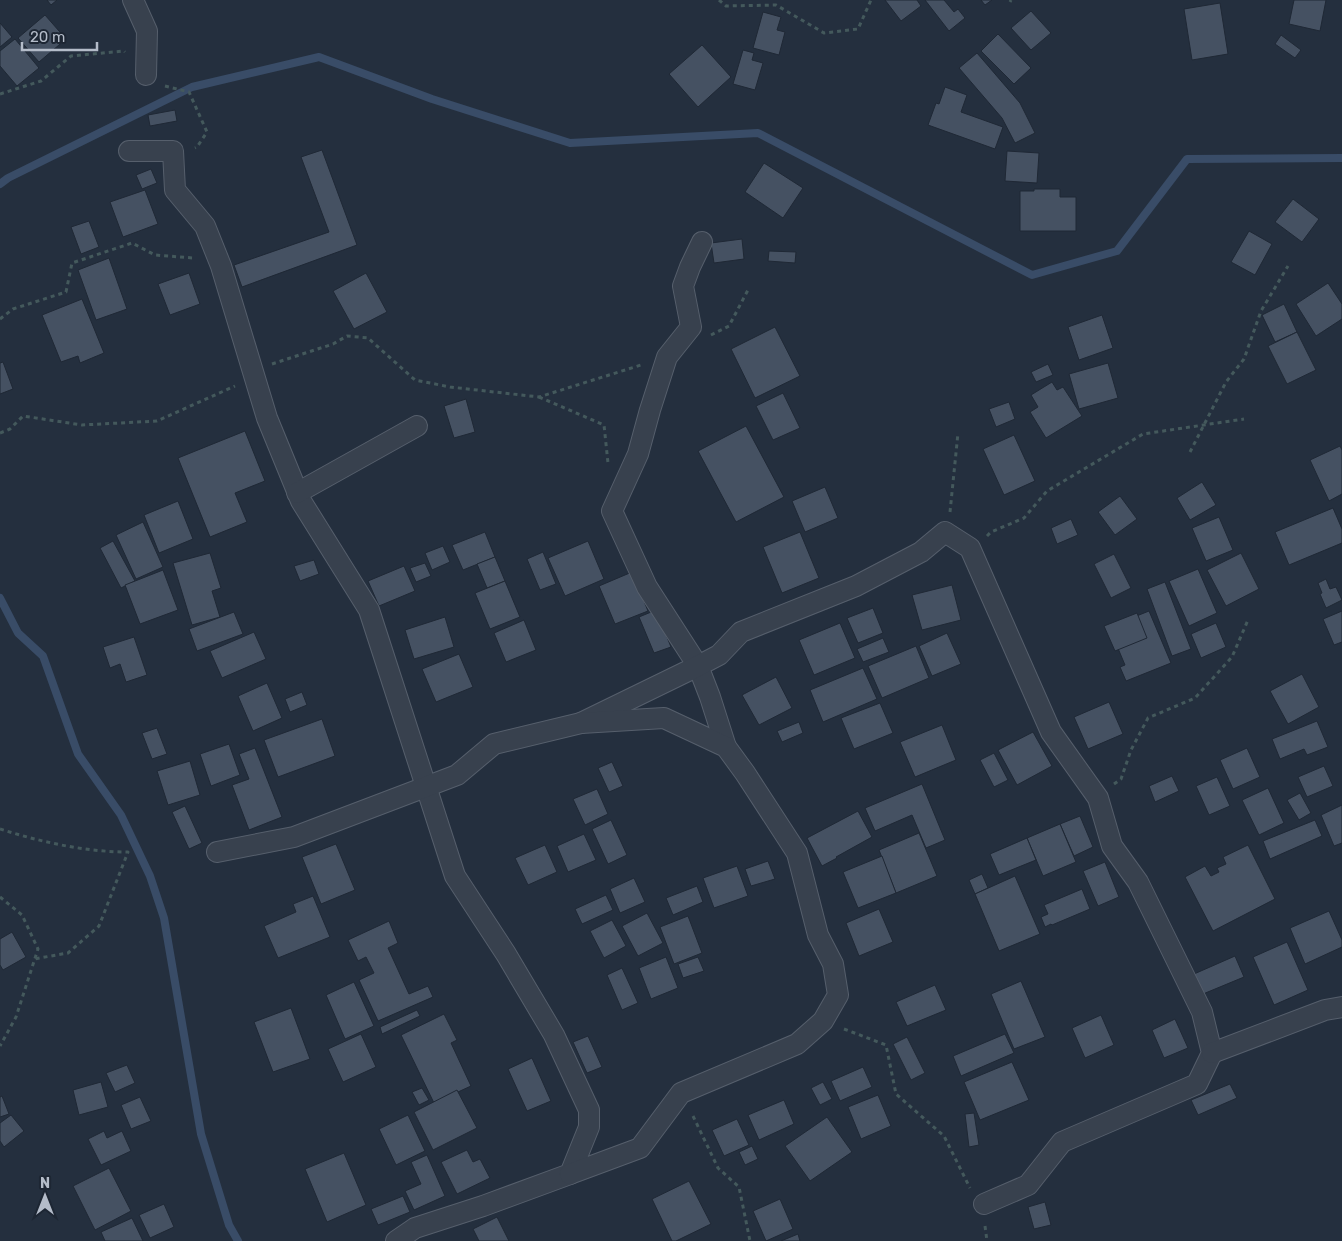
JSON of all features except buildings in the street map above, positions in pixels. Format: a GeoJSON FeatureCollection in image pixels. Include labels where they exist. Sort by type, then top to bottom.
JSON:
{"type":"FeatureCollection","features":[{"type":"Feature","properties":{"kind":"street"},"geometry":{"type":"LineString","coordinates":[[134,0],[147,31],[146,75]]}},
{"type":"Feature","properties":{"kind":"street"},"geometry":{"type":"LineString","coordinates":[[129,151],[173,151],[175,190],[205,226],[218,259],[267,418],[297,493],[369,610],[455,876],[506,954],[554,1035],[589,1110],[589,1127],[570,1174]]}},
{"type":"Feature","properties":{"kind":"street"},"geometry":{"type":"LineString","coordinates":[[396,1241],[415,1228],[483,1206],[640,1148],[681,1093],[797,1044],[823,1021],[838,995],[833,964],[818,936],[797,852],[726,747],[698,666],[647,587],[612,510],[638,454],[667,357],[691,327],[683,286],[702,242]]}},
{"type":"Feature","properties":{"kind":"street"},"geometry":{"type":"LineString","coordinates":[[297,493],[417,426]]}},
{"type":"Feature","properties":{"kind":"street"},"geometry":{"type":"LineString","coordinates":[[581,723],[698,666],[719,654],[741,632],[856,586],[921,552],[945,532],[970,548],[1051,732],[1098,798],[1112,846],[1138,882],[1202,1012],[1212,1053],[1197,1084],[1062,1142],[1028,1185],[984,1204]]}},
{"type":"Feature","properties":{"kind":"street"},"geometry":{"type":"LineString","coordinates":[[217,852],[294,837],[456,775],[494,744],[581,723],[664,718],[726,747]]}},
{"type":"Feature","properties":{"kind":"street"},"geometry":{"type":"LineString","coordinates":[[1212,1053],[1325,1010],[1342,1007]]}},
{"type":"Feature","properties":{"kind":"path"},"geometry":{"type":"LineString","coordinates":[[719,0],[726,6],[776,5],[824,33],[858,30],[870,0]]}},
{"type":"Feature","properties":{"kind":"path"},"geometry":{"type":"LineString","coordinates":[[0,94],[40,81],[71,56],[124,51],[153,83],[190,92],[207,132],[197,148],[173,151]]}},
{"type":"Feature","properties":{"kind":"path"},"geometry":{"type":"LineString","coordinates":[[0,319],[13,309],[66,292],[72,263],[132,243],[155,255],[218,259]]}},
{"type":"Feature","properties":{"kind":"path"},"geometry":{"type":"LineString","coordinates":[[1190,452],[1226,382],[1244,359],[1261,311],[1288,266]]}},
{"type":"Feature","properties":{"kind":"path"},"geometry":{"type":"LineString","coordinates":[[711,335],[729,326],[749,288]]}},
{"type":"Feature","properties":{"kind":"path"},"geometry":{"type":"LineString","coordinates":[[0,433],[10,429],[23,416],[82,425],[156,421],[218,393],[254,374],[334,344],[347,336],[368,338],[415,380],[450,387],[539,397],[604,425],[609,472]]}},
{"type":"Feature","properties":{"kind":"path"},"geometry":{"type":"LineString","coordinates":[[539,397],[667,357]]}},
{"type":"Feature","properties":{"kind":"path"},"geometry":{"type":"LineString","coordinates":[[970,548],[991,532],[1024,518],[1047,491],[1143,434],[1244,419]]}},
{"type":"Feature","properties":{"kind":"path"},"geometry":{"type":"LineString","coordinates":[[945,532],[952,508],[958,433]]}},
{"type":"Feature","properties":{"kind":"path"},"geometry":{"type":"LineString","coordinates":[[1098,798],[1121,779],[1131,750],[1148,718],[1195,698],[1232,657],[1248,620]]}},
{"type":"Feature","properties":{"kind":"path"},"geometry":{"type":"LineString","coordinates":[[0,830],[35,840],[69,846],[112,852],[128,852],[99,926],[68,953],[34,959]]}},
{"type":"Feature","properties":{"kind":"path"},"geometry":{"type":"LineString","coordinates":[[0,897],[22,915],[38,949],[16,1017],[0,1046]]}},
{"type":"Feature","properties":{"kind":"path"},"geometry":{"type":"LineString","coordinates":[[823,1021],[886,1045],[896,1094],[944,1136],[972,1192],[984,1204]]}},
{"type":"Feature","properties":{"kind":"path"},"geometry":{"type":"LineString","coordinates":[[681,1093],[718,1168],[739,1187],[750,1241]]}},
{"type":"Feature","properties":{"kind":"waterway"},"geometry":{"type":"LineString","coordinates":[[0,184],[8,178],[192,87],[319,57],[432,99],[570,143],[758,133],[1032,275],[1117,251],[1187,159],[1342,158]]}},
{"type":"Feature","properties":{"kind":"waterway"},"geometry":{"type":"LineString","coordinates":[[0,598],[18,633],[43,656],[78,754],[121,815],[150,876],[164,918],[201,1134],[229,1225],[238,1241]]}}]}
